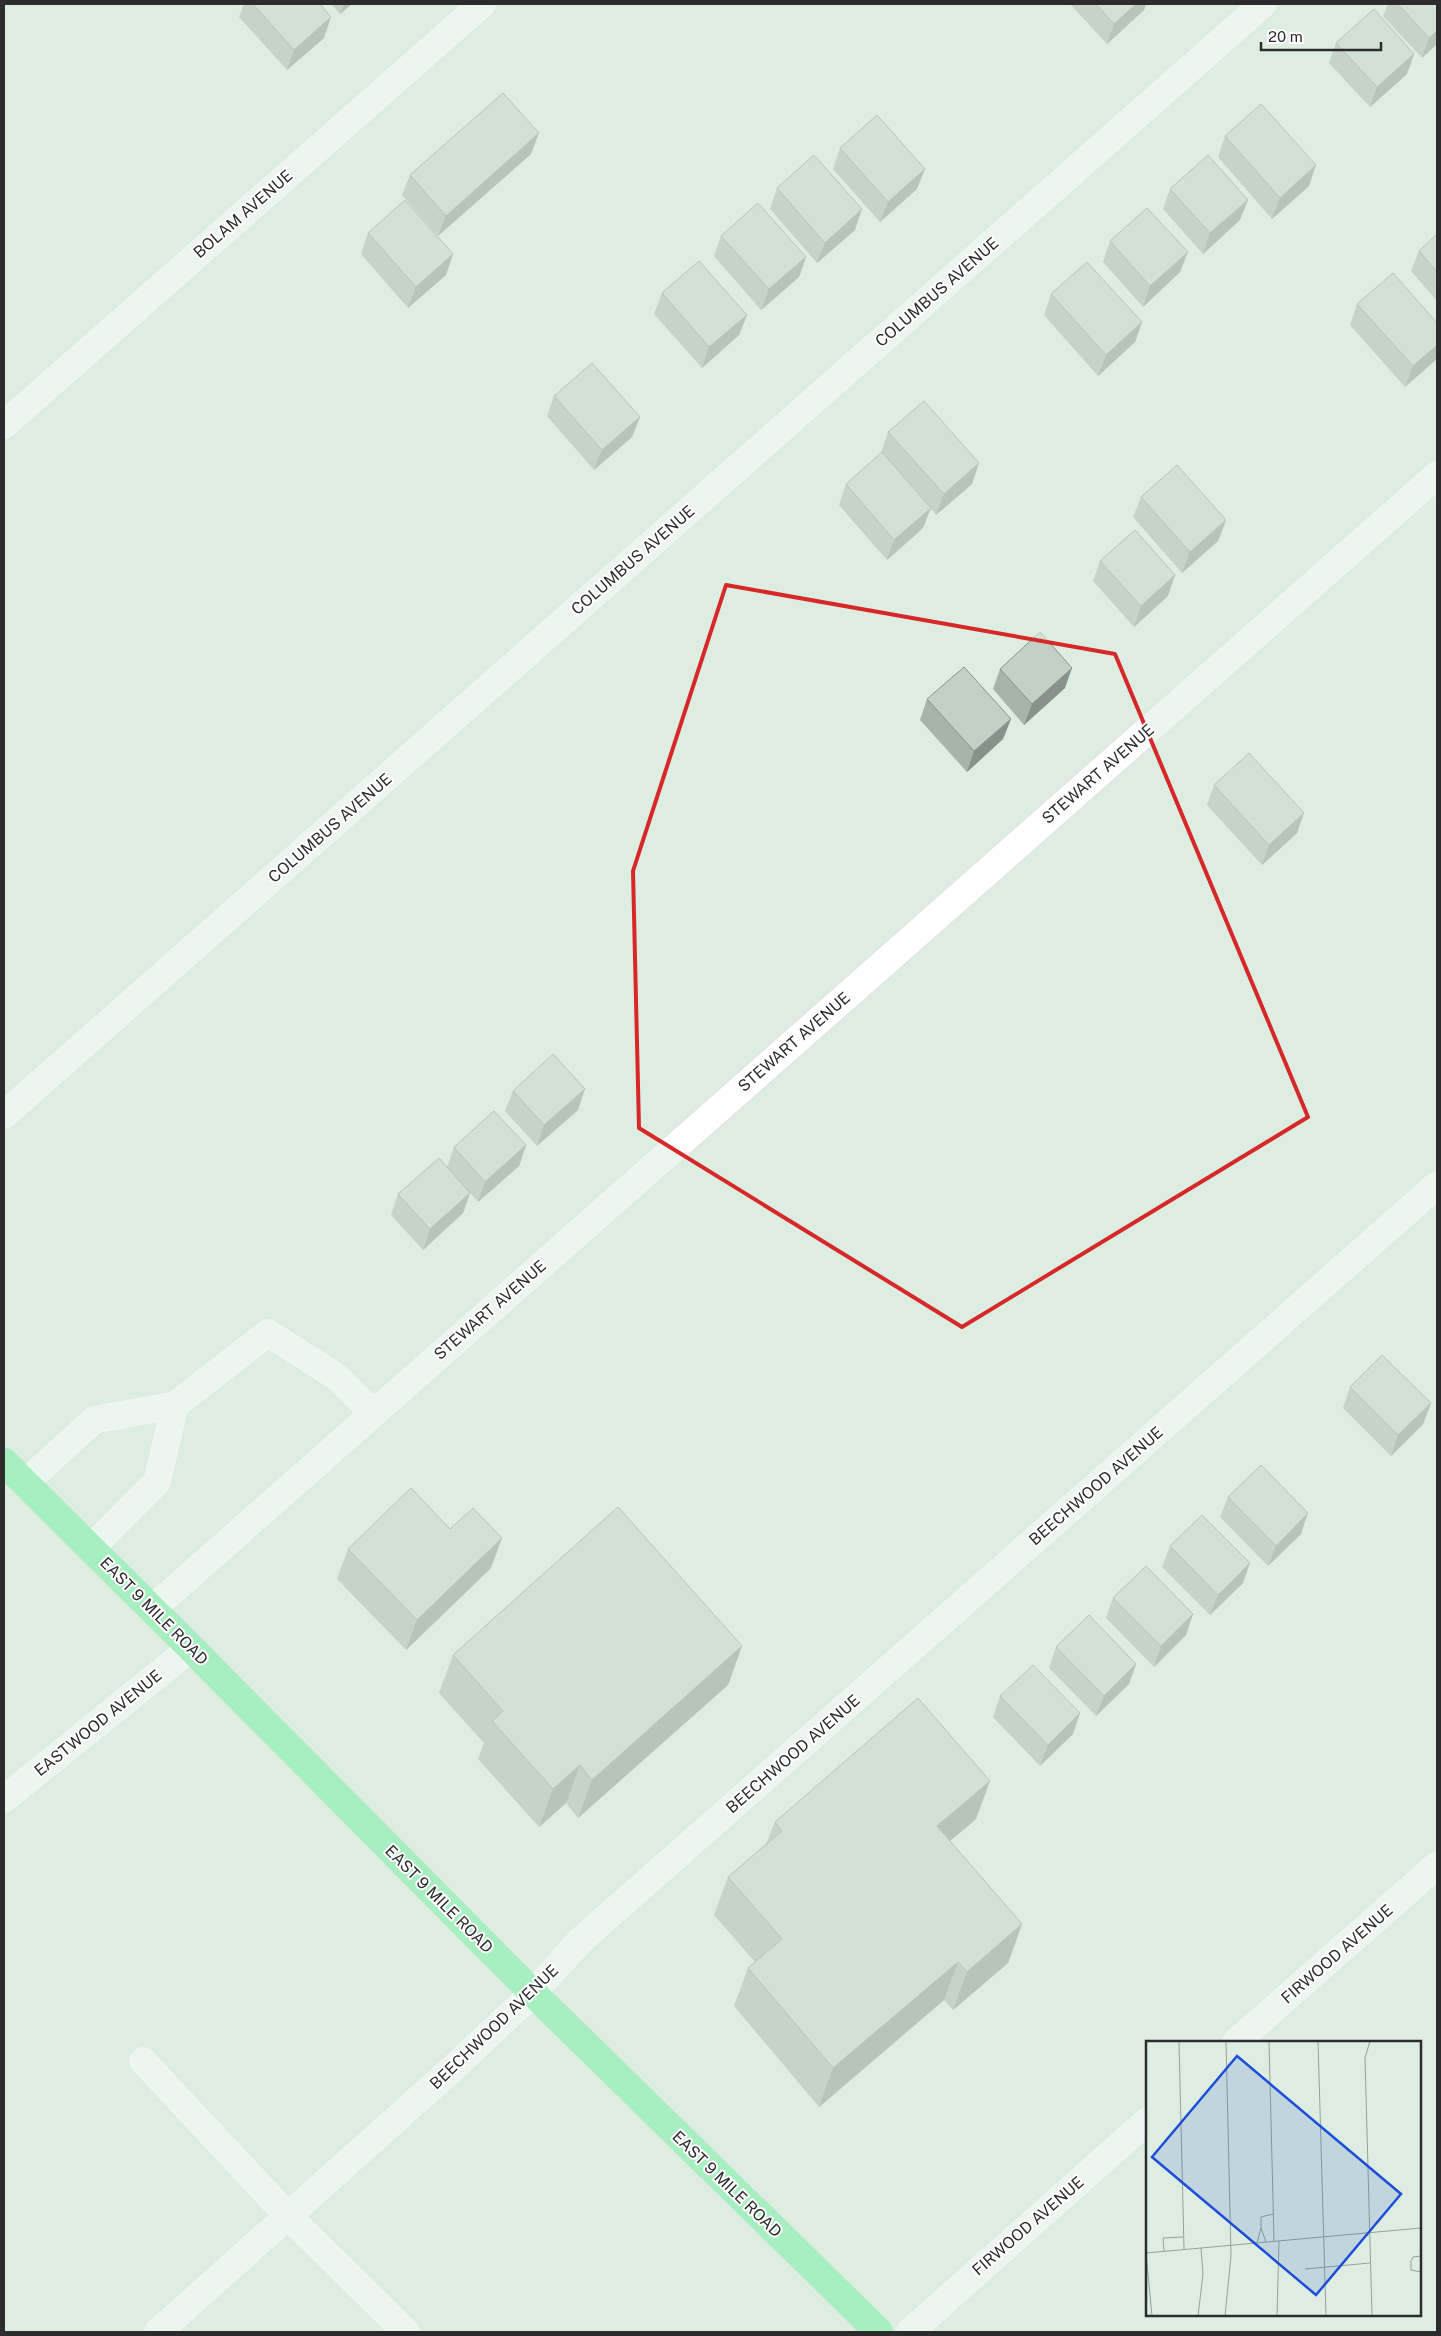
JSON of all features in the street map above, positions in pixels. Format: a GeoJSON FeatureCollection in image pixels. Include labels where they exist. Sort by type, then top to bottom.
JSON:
{"type":"FeatureCollection","features":[{"type":"Feature","properties":{"kind":"main road","name":"EAST 9 MILE ROAD"},"geometry":{"type":"LineString","coordinates":[[4,1462],[192,1648],[533,1993],[879,2332]]}},
{"type":"Feature","properties":{"kind":"street","name":"BOLAM AVENUE"},"geometry":{"type":"LineString","coordinates":[[4,425],[482,4]]}},
{"type":"Feature","properties":{"kind":"street","name":"COLUMBUS AVENUE"},"geometry":{"type":"LineString","coordinates":[[4,1116],[1262,4]]}},
{"type":"Feature","properties":{"kind":"street","name":"STEWART AVENUE"},"geometry":{"type":"LineString","coordinates":[[152,1609],[1437,475]]}},
{"type":"Feature","properties":{"kind":"street","name":"BEECHWOOD AVENUE"},"geometry":{"type":"LineString","coordinates":[[158,2332],[451,2070],[533,1993],[580,1941],[1437,1185]]}},
{"type":"Feature","properties":{"kind":"street"},"geometry":{"type":"LineString","coordinates":[[25,1483],[94,1420],[175,1405],[268,1333],[337,1377],[373,1413]]}},
{"type":"Feature","properties":{"kind":"street"},"geometry":{"type":"LineString","coordinates":[[91,1548],[157,1482],[175,1405]]}},
{"type":"Feature","properties":{"kind":"street","name":"EASTWOOD AVENUE"},"geometry":{"type":"LineString","coordinates":[[4,1799],[192,1648]]}},
{"type":"Feature","properties":{"kind":"street","name":"FIRWOOD AVENUE"},"geometry":{"type":"LineString","coordinates":[[1237,2041],[1437,1865]]}},
{"type":"Feature","properties":{"kind":"street"},"geometry":{"type":"LineString","coordinates":[[144,2061],[288,2216],[406,2332]]}},
{"type":"Feature","properties":{"kind":"street","name":"FIRWOOD AVENUE"},"geometry":{"type":"LineString","coordinates":[[910,2332],[1146,2122]]}},
{"type":"Feature","properties":{"kind":"highlighted area"},"geometry":{"type":"Polygon","coordinates":[[[726,585],[1115,654],[1308,1117],[962,1327],[639,1128],[633,871],[726,585]]]}},
{"type":"Feature","properties":{"kind":"building"},"geometry":{"type":"Polygon","coordinates":[[[253,4],[320,4],[331,17],[294,50],[253,4]]]}},
{"type":"Feature","properties":{"kind":"building"},"geometry":{"type":"Polygon","coordinates":[[[1096,4],[1136,4],[1114,24],[1096,4]]]}},
{"type":"Feature","properties":{"kind":"building"},"geometry":{"type":"Polygon","coordinates":[[[1398,4],[1437,4],[1437,31],[1429,38],[1398,4]]]}},
{"type":"Feature","properties":{"kind":"building"},"geometry":{"type":"Polygon","coordinates":[[[1374,9],[1414,54],[1377,87],[1336,43],[1374,9]]]}},
{"type":"Feature","properties":{"kind":"building"},"geometry":{"type":"Polygon","coordinates":[[[503,93],[539,133],[446,216],[410,175],[503,93]]]}},
{"type":"Feature","properties":{"kind":"building"},"geometry":{"type":"Polygon","coordinates":[[[1261,104],[1316,165],[1280,198],[1225,136],[1261,104]]]}},
{"type":"Feature","properties":{"kind":"building"},"geometry":{"type":"Polygon","coordinates":[[[877,115],[925,169],[888,202],[840,148],[877,115]]]}},
{"type":"Feature","properties":{"kind":"building"},"geometry":{"type":"Polygon","coordinates":[[[814,155],[862,209],[825,243],[777,188],[814,155]]]}},
{"type":"Feature","properties":{"kind":"building"},"geometry":{"type":"Polygon","coordinates":[[[1208,155],[1248,200],[1210,233],[1170,189],[1208,155]]]}},
{"type":"Feature","properties":{"kind":"building"},"geometry":{"type":"Polygon","coordinates":[[[405,200],[453,254],[416,287],[368,233],[405,200]]]}},
{"type":"Feature","properties":{"kind":"building"},"geometry":{"type":"Polygon","coordinates":[[[758,203],[806,257],[769,289],[721,236],[758,203]]]}},
{"type":"Feature","properties":{"kind":"building"},"geometry":{"type":"Polygon","coordinates":[[[1147,208],[1188,252],[1150,286],[1110,241],[1147,208]]]}},
{"type":"Feature","properties":{"kind":"building"},"geometry":{"type":"Polygon","coordinates":[[[1437,234],[1437,272],[1419,251],[1437,234]]]}},
{"type":"Feature","properties":{"kind":"building"},"geometry":{"type":"Polygon","coordinates":[[[699,261],[747,315],[709,347],[662,293],[699,261]]]}},
{"type":"Feature","properties":{"kind":"building"},"geometry":{"type":"Polygon","coordinates":[[[1087,262],[1142,322],[1106,355],[1051,294],[1087,262]]]}},
{"type":"Feature","properties":{"kind":"building"},"geometry":{"type":"Polygon","coordinates":[[[1393,273],[1437,323],[1437,345],[1413,366],[1357,304],[1393,273]]]}},
{"type":"Feature","properties":{"kind":"building"},"geometry":{"type":"Polygon","coordinates":[[[592,363],[640,417],[602,450],[554,396],[592,363]]]}},
{"type":"Feature","properties":{"kind":"building"},"geometry":{"type":"Polygon","coordinates":[[[924,401],[979,463],[944,494],[888,432],[924,401]]]}},
{"type":"Feature","properties":{"kind":"building"},"geometry":{"type":"Polygon","coordinates":[[[882,452],[931,508],[894,540],[846,484],[882,452]]]}},
{"type":"Feature","properties":{"kind":"building"},"geometry":{"type":"Polygon","coordinates":[[[1177,465],[1226,520],[1190,552],[1141,497],[1177,465]]]}},
{"type":"Feature","properties":{"kind":"building"},"geometry":{"type":"Polygon","coordinates":[[[1135,530],[1175,575],[1141,606],[1100,561],[1135,530]]]}},
{"type":"Feature","properties":{"kind":"building"},"geometry":{"type":"Polygon","coordinates":[[[1040,632],[1072,668],[1032,704],[1000,669],[1040,632]]]}},
{"type":"Feature","properties":{"kind":"building"},"geometry":{"type":"Polygon","coordinates":[[[964,667],[1011,719],[974,751],[927,699],[964,667]]]}},
{"type":"Feature","properties":{"kind":"building"},"geometry":{"type":"Polygon","coordinates":[[[1249,753],[1304,813],[1269,845],[1214,785],[1249,753]]]}},
{"type":"Feature","properties":{"kind":"building"},"geometry":{"type":"Polygon","coordinates":[[[553,1054],[585,1089],[544,1125],[513,1091],[553,1054]]]}},
{"type":"Feature","properties":{"kind":"building"},"geometry":{"type":"Polygon","coordinates":[[[494,1111],[526,1145],[485,1182],[454,1147],[494,1111]]]}},
{"type":"Feature","properties":{"kind":"building"},"geometry":{"type":"Polygon","coordinates":[[[439,1158],[470,1193],[430,1229],[398,1194],[439,1158]]]}},
{"type":"Feature","properties":{"kind":"building"},"geometry":{"type":"Polygon","coordinates":[[[1382,1355],[1431,1403],[1398,1435],[1350,1387],[1382,1355]]]}},
{"type":"Feature","properties":{"kind":"building"},"geometry":{"type":"Polygon","coordinates":[[[1261,1465],[1308,1513],[1276,1546],[1228,1497],[1261,1465]]]}},
{"type":"Feature","properties":{"kind":"building"},"geometry":{"type":"Polygon","coordinates":[[[411,1488],[450,1529],[473,1508],[502,1538],[417,1620],[348,1549],[411,1488]]]}},
{"type":"Feature","properties":{"kind":"building"},"geometry":{"type":"Polygon","coordinates":[[[618,1507],[742,1646],[592,1780],[580,1765],[553,1789],[492,1721],[503,1711],[453,1655],[618,1507]]]}},
{"type":"Feature","properties":{"kind":"building"},"geometry":{"type":"Polygon","coordinates":[[[1202,1515],[1250,1563],[1218,1595],[1170,1546],[1202,1515]]]}},
{"type":"Feature","properties":{"kind":"building"},"geometry":{"type":"Polygon","coordinates":[[[1146,1566],[1193,1614],[1161,1646],[1113,1598],[1146,1566]]]}},
{"type":"Feature","properties":{"kind":"building"},"geometry":{"type":"Polygon","coordinates":[[[1089,1615],[1136,1664],[1104,1696],[1056,1647],[1089,1615]]]}},
{"type":"Feature","properties":{"kind":"building"},"geometry":{"type":"Polygon","coordinates":[[[1033,1665],[1080,1713],[1048,1745],[1000,1696],[1033,1665]]]}},
{"type":"Feature","properties":{"kind":"building"},"geometry":{"type":"Polygon","coordinates":[[[918,1698],[990,1781],[937,1826],[1022,1924],[967,1972],[958,1962],[833,2068],[748,1968],[782,1939],[728,1877],[782,1831],[775,1822],[918,1698]]]}}]}
